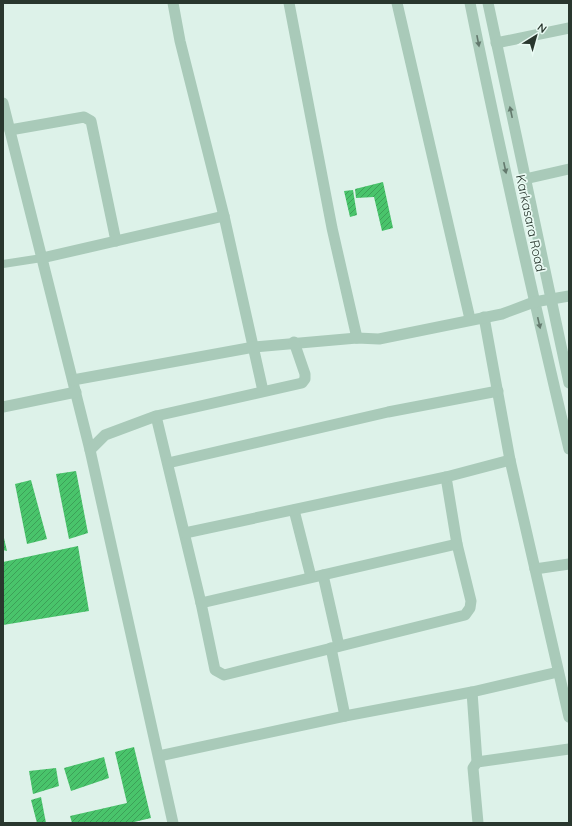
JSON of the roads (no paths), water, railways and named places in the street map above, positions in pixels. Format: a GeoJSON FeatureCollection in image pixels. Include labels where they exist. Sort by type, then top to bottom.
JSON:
{"type":"FeatureCollection","features":[{"type":"Feature","properties":{"kind":"street"},"geometry":{"type":"LineString","coordinates":[[173,3],[180,41],[224,216],[263,391]]}},
{"type":"Feature","properties":{"kind":"street"},"geometry":{"type":"LineString","coordinates":[[290,3],[332,228],[357,338]]}},
{"type":"Feature","properties":{"kind":"street"},"geometry":{"type":"LineString","coordinates":[[397,3],[470,319]]}},
{"type":"Feature","properties":{"kind":"street","name":"Karkasara Road"},"geometry":{"type":"LineString","coordinates":[[470,3],[534,302],[569,449]]}},
{"type":"Feature","properties":{"kind":"street","name":"Karkasara Road"},"geometry":{"type":"LineString","coordinates":[[488,3],[569,383]]}},
{"type":"Feature","properties":{"kind":"street"},"geometry":{"type":"LineString","coordinates":[[496,43],[569,28]]}},
{"type":"Feature","properties":{"kind":"street"},"geometry":{"type":"LineString","coordinates":[[3,103],[90,450],[173,823]]}},
{"type":"Feature","properties":{"kind":"street"},"geometry":{"type":"LineString","coordinates":[[10,130],[84,117],[91,121],[116,241]]}},
{"type":"Feature","properties":{"kind":"street"},"geometry":{"type":"LineString","coordinates":[[525,179],[569,169]]}},
{"type":"Feature","properties":{"kind":"street"},"geometry":{"type":"LineString","coordinates":[[42,258],[224,216]]}},
{"type":"Feature","properties":{"kind":"street"},"geometry":{"type":"LineString","coordinates":[[73,380],[254,347],[294,342],[357,338],[379,339],[517,310],[534,302],[569,296]]}},
{"type":"Feature","properties":{"kind":"street"},"geometry":{"type":"LineString","coordinates":[[484,317],[510,460],[534,570],[569,717]]}},
{"type":"Feature","properties":{"kind":"street"},"geometry":{"type":"LineString","coordinates":[[90,450],[105,435],[156,416],[302,383],[305,379],[294,342]]}},
{"type":"Feature","properties":{"kind":"street"},"geometry":{"type":"LineString","coordinates":[[168,463],[388,412],[498,391]]}},
{"type":"Feature","properties":{"kind":"street"},"geometry":{"type":"LineString","coordinates":[[3,407],[76,392]]}},
{"type":"Feature","properties":{"kind":"street"},"geometry":{"type":"LineString","coordinates":[[156,416],[185,533],[215,670],[224,675],[465,615],[470,608],[471,602],[457,544],[446,477]]}},
{"type":"Feature","properties":{"kind":"street"},"geometry":{"type":"LineString","coordinates":[[185,533],[446,477],[510,460]]}},
{"type":"Feature","properties":{"kind":"street"},"geometry":{"type":"LineString","coordinates":[[294,510],[311,577]]}},
{"type":"Feature","properties":{"kind":"street"},"geometry":{"type":"LineString","coordinates":[[201,602],[457,544]]}},
{"type":"Feature","properties":{"kind":"street"},"geometry":{"type":"LineString","coordinates":[[534,570],[569,564]]}},
{"type":"Feature","properties":{"kind":"street"},"geometry":{"type":"LineString","coordinates":[[323,574],[345,716]]}},
{"type":"Feature","properties":{"kind":"street"},"geometry":{"type":"LineString","coordinates":[[159,756],[345,716],[472,692],[558,672]]}},
{"type":"Feature","properties":{"kind":"street"},"geometry":{"type":"LineString","coordinates":[[472,692],[477,762],[473,768],[478,823]]}},
{"type":"Feature","properties":{"kind":"street"},"geometry":{"type":"LineString","coordinates":[[477,762],[569,749]]}},
{"type":"Feature","properties":{"kind":"lane"},"geometry":{"type":"LineString","coordinates":[[3,264],[42,258]]}}]}
